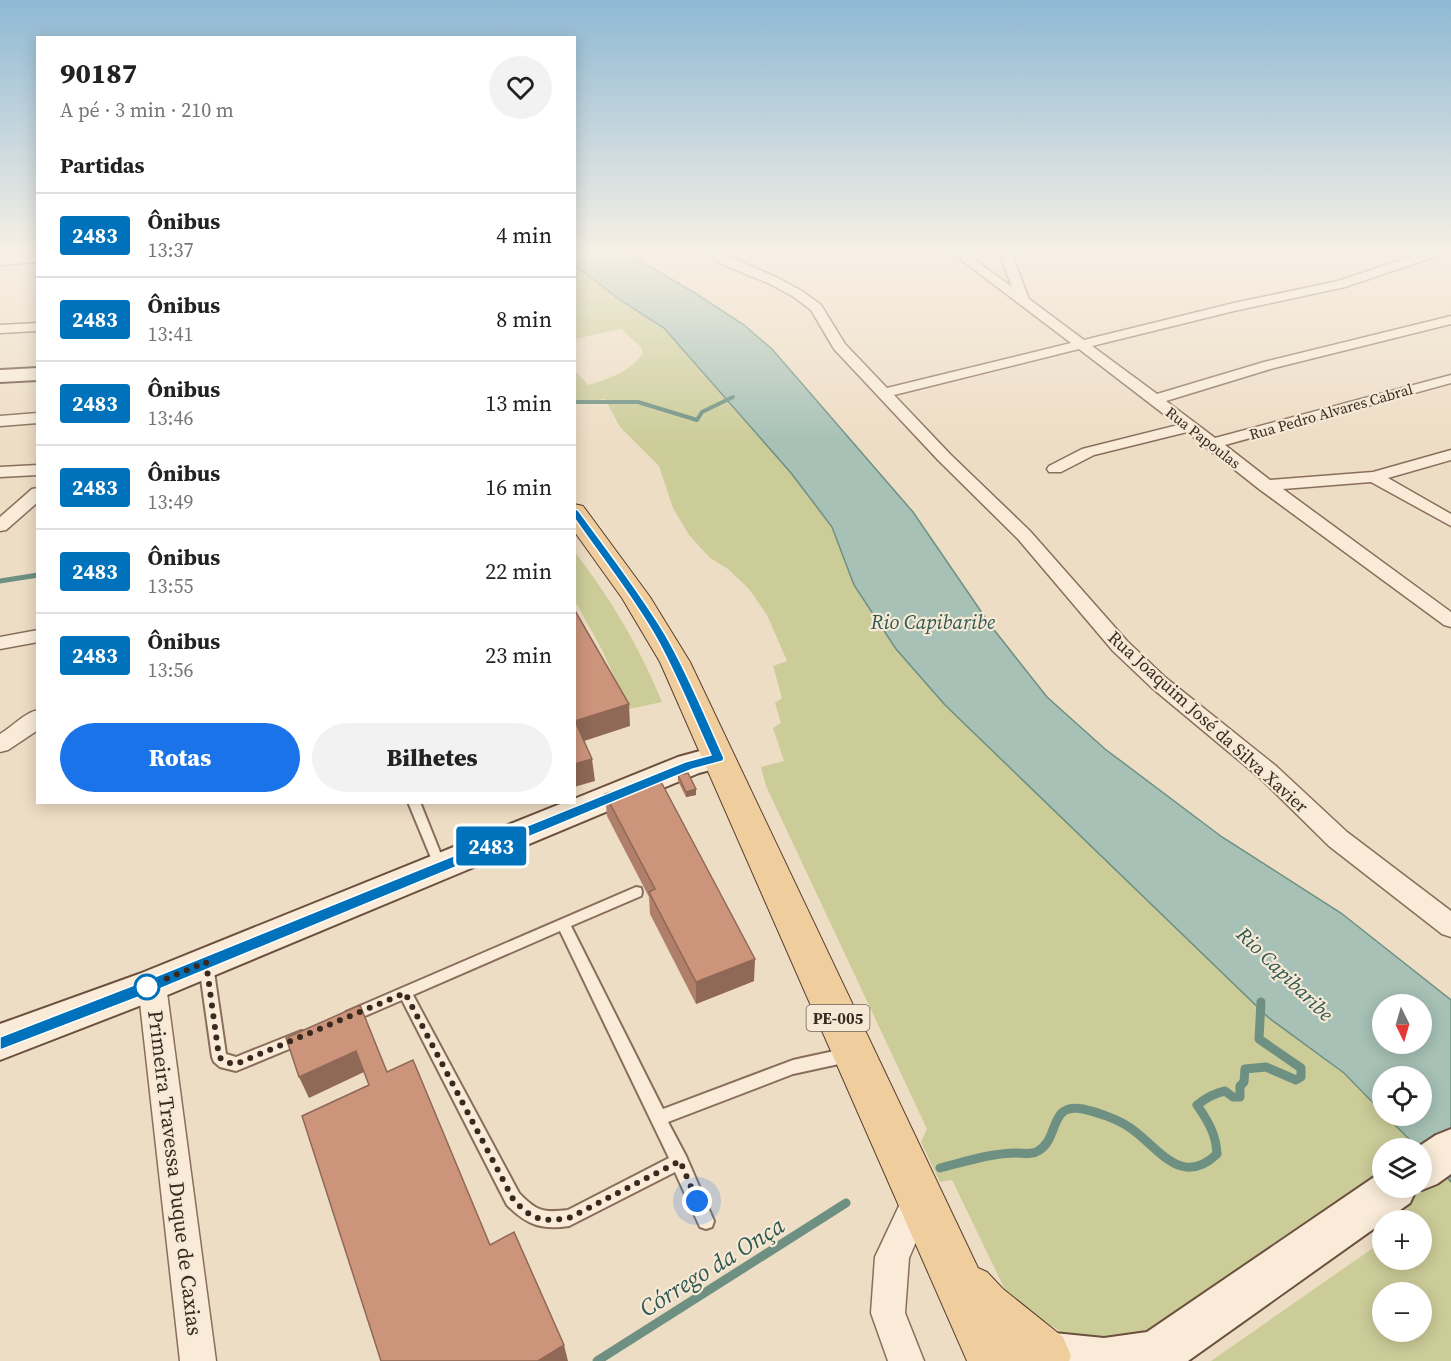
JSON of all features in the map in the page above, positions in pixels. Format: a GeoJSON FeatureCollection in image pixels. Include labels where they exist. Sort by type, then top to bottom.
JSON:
{"type":"FeatureCollection","features":[{"type":"Feature","properties":{"kind":"main road","name":"PE-005"},"geometry":{"type":"LineString","coordinates":[[576,515],[636,597],[675,662],[994,1361]]}},
{"type":"Feature","properties":{"kind":"main road"},"geometry":{"type":"LineString","coordinates":[[958,1279],[1039,1358]]}},
{"type":"Feature","properties":{"kind":"street","name":"Rua Joaquim José da Silva Xavier"},"geometry":{"type":"LineString","coordinates":[[821,316],[839,346],[886,393],[944,457],[1024,535],[1120,646],[1159,683],[1268,772],[1338,839],[1451,926]]}},
{"type":"Feature","properties":{"kind":"street","name":"Rua Papoulas"},"geometry":{"type":"LineString","coordinates":[[1044,316],[1265,485],[1451,621]]}},
{"type":"Feature","properties":{"kind":"street"},"geometry":{"type":"LineString","coordinates":[[886,393],[1208,316]]}},
{"type":"Feature","properties":{"kind":"street"},"geometry":{"type":"LineString","coordinates":[[1154,400],[1269,365],[1451,320]]}},
{"type":"Feature","properties":{"kind":"street"},"geometry":{"type":"LineString","coordinates":[[0,329],[36,327]]}},
{"type":"Feature","properties":{"kind":"street"},"geometry":{"type":"LineString","coordinates":[[0,376],[36,374]]}},
{"type":"Feature","properties":{"kind":"street","name":"Rua Pedro Alvares Cabral"},"geometry":{"type":"LineString","coordinates":[[1212,444],[1451,379]]}},
{"type":"Feature","properties":{"kind":"street"},"geometry":{"type":"LineString","coordinates":[[1433,384],[1451,392]]}},
{"type":"Feature","properties":{"kind":"street"},"geometry":{"type":"LineString","coordinates":[[0,421],[36,418]]}},
{"type":"Feature","properties":{"kind":"street"},"geometry":{"type":"LineString","coordinates":[[1054,469],[1088,452],[1188,427]]}},
{"type":"Feature","properties":{"kind":"street"},"geometry":{"type":"LineString","coordinates":[[1265,485],[1374,477],[1451,455]]}},
{"type":"Feature","properties":{"kind":"street"},"geometry":{"type":"LineString","coordinates":[[0,472],[36,470]]}},
{"type":"Feature","properties":{"kind":"street"},"geometry":{"type":"LineString","coordinates":[[1374,477],[1447,516]]}},
{"type":"Feature","properties":{"kind":"street"},"geometry":{"type":"LineString","coordinates":[[0,526],[36,495]]}},
{"type":"Feature","properties":{"kind":"street"},"geometry":{"type":"LineString","coordinates":[[0,643],[34,641]]}},
{"type":"Feature","properties":{"kind":"street"},"geometry":{"type":"LineString","coordinates":[[0,744],[24,730],[36,719]]}},
{"type":"Feature","properties":{"kind":"street"},"geometry":{"type":"LineString","coordinates":[[0,1042],[152,985],[689,765],[718,758]]}},
{"type":"Feature","properties":{"kind":"street","name":"Primeira Travessa Duque de Caxias"},"geometry":{"type":"LineString","coordinates":[[152,985],[198,1361]]}},
{"type":"Feature","properties":{"kind":"street"},"geometry":{"type":"LineString","coordinates":[[1432,1162],[1451,1149]]}},
{"type":"Feature","properties":{"kind":"street"},"geometry":{"type":"LineString","coordinates":[[906,1361],[888,1313],[892,1257],[920,1196]]}},
{"type":"Feature","properties":{"kind":"street"},"geometry":{"type":"LineString","coordinates":[[1106,1361],[1164,1349],[1381,1198]]}},
{"type":"Feature","properties":{"kind":"street"},"geometry":{"type":"LineString","coordinates":[[1039,1358],[1101,1361]]}},
{"type":"Feature","properties":{"kind":"lane"},"geometry":{"type":"LineString","coordinates":[[415,804],[440,867]]}},
{"type":"Feature","properties":{"kind":"lane"},"geometry":{"type":"LineString","coordinates":[[340,1020],[636,891]]}},
{"type":"Feature","properties":{"kind":"lane"},"geometry":{"type":"LineString","coordinates":[[563,924],[680,1161],[706,1221]]}},
{"type":"Feature","properties":{"kind":"lane"},"geometry":{"type":"LineString","coordinates":[[206,962],[219,1057],[225,1062],[236,1064],[319,1029]]}},
{"type":"Feature","properties":{"kind":"lane"},"geometry":{"type":"LineString","coordinates":[[405,993],[513,1199],[528,1215],[551,1220],[569,1218],[680,1161]]}},
{"type":"Feature","properties":{"kind":"lane"},"geometry":{"type":"LineString","coordinates":[[658,1118],[792,1067],[854,1053]]}},
{"type":"Feature","properties":{"kind":"green space"},"geometry":{"type":"Polygon","coordinates":[[[576,316],[644,316],[664,328],[791,473],[832,527],[854,585],[896,649],[945,705],[1269,1018],[1344,1073],[1372,1102],[1372,1126],[1396,1126],[1408,1138],[1372,1138],[1372,1182],[1369,1179],[1129,1347],[1087,1348],[1010,1300],[952,1180],[940,1182],[921,1142],[927,1129],[766,786],[761,767],[784,761],[773,728],[781,723],[775,703],[782,698],[773,666],[787,661],[767,615],[749,589],[728,569],[710,558],[689,535],[673,508],[659,466],[620,427],[605,399],[576,402],[576,374],[588,385],[611,377],[638,360],[643,353],[641,347],[621,329],[576,339],[576,316]]]}},
{"type":"Feature","properties":{"kind":"green space"},"geometry":{"type":"Polygon","coordinates":[[[576,554],[600,586],[623,624],[662,702],[629,709],[602,650],[576,603],[576,554]]]}},
{"type":"Feature","properties":{"kind":"green space"},"geometry":{"type":"Polygon","coordinates":[[[1432,1162],[1451,1182],[1451,1361],[1211,1361],[1372,1249],[1372,1270],[1432,1270],[1432,1210],[1397,1210],[1386,1198],[1432,1198],[1432,1162]]]}},
{"type":"Feature","properties":{"kind":"water","name":"Rio Capibaribe"},"geometry":{"type":"Polygon","coordinates":[[[644,316],[729,316],[744,325],[772,349],[913,512],[991,626],[1047,697],[1105,749],[1222,837],[1341,913],[1451,1000],[1451,1182],[1432,1162],[1432,1138],[1408,1138],[1396,1126],[1432,1126],[1432,1066],[1372,1066],[1372,1102],[1344,1073],[1269,1018],[945,705],[896,649],[854,585],[832,527],[791,473],[664,328],[644,316]]]}},
{"type":"Feature","properties":{"kind":"building"},"geometry":{"type":"Polygon","coordinates":[[[576,612],[629,704],[576,721],[576,612]]]}},
{"type":"Feature","properties":{"kind":"building"},"geometry":{"type":"Polygon","coordinates":[[[576,723],[592,759],[576,763],[576,723]]]}},
{"type":"Feature","properties":{"kind":"building"},"geometry":{"type":"Polygon","coordinates":[[[688,773],[696,789],[686,792],[678,775],[688,773]]]}},
{"type":"Feature","properties":{"kind":"building"},"geometry":{"type":"Polygon","coordinates":[[[659,778],[755,959],[696,982],[649,892],[655,889],[605,794],[659,778]]]}},
{"type":"Feature","properties":{"kind":"building"},"geometry":{"type":"Polygon","coordinates":[[[360,1005],[387,1072],[413,1060],[490,1245],[514,1232],[564,1345],[538,1361],[381,1361],[302,1116],[369,1085],[356,1051],[299,1077],[286,1038],[360,1005]]]}},
{"type":"Feature","properties":{"kind":"waterway"},"geometry":{"type":"LineString","coordinates":[[576,402],[638,402],[697,420],[702,412],[733,397]]}},
{"type":"Feature","properties":{"kind":"waterway"},"geometry":{"type":"LineString","coordinates":[[0,581],[36,575]]}},
{"type":"Feature","properties":{"kind":"waterway","name":"Córrego da Onça"},"geometry":{"type":"LineString","coordinates":[[940,1168],[997,1154],[1036,1152],[1045,1145],[1059,1116],[1072,1108],[1094,1112],[1124,1124],[1170,1161],[1181,1166],[1192,1167],[1204,1164],[1217,1154],[1211,1128],[1197,1105],[1210,1096],[1225,1091],[1233,1097],[1240,1097],[1240,1086],[1244,1082],[1245,1069],[1266,1067],[1296,1080],[1301,1077],[1301,1068],[1259,1039],[1261,1002]]}},
{"type":"Feature","properties":{"kind":"waterway","name":"Córrego da Onça"},"geometry":{"type":"LineString","coordinates":[[597,1361],[846,1203]]}},
{"type":"Feature","properties":{"kind":"bus line","name":"2483"},"geometry":{"type":"LineString","coordinates":[[0,1043],[152,985],[689,765],[718,758],[675,662],[659,634],[636,597],[576,515]]}},
{"type":"Feature","properties":{"kind":"route"},"geometry":{"type":"LineString","coordinates":[[147,987],[206,962],[219,1057],[225,1062],[236,1064],[405,993],[513,1199],[528,1215],[551,1220],[569,1218],[680,1161],[697,1201]]}}]}
